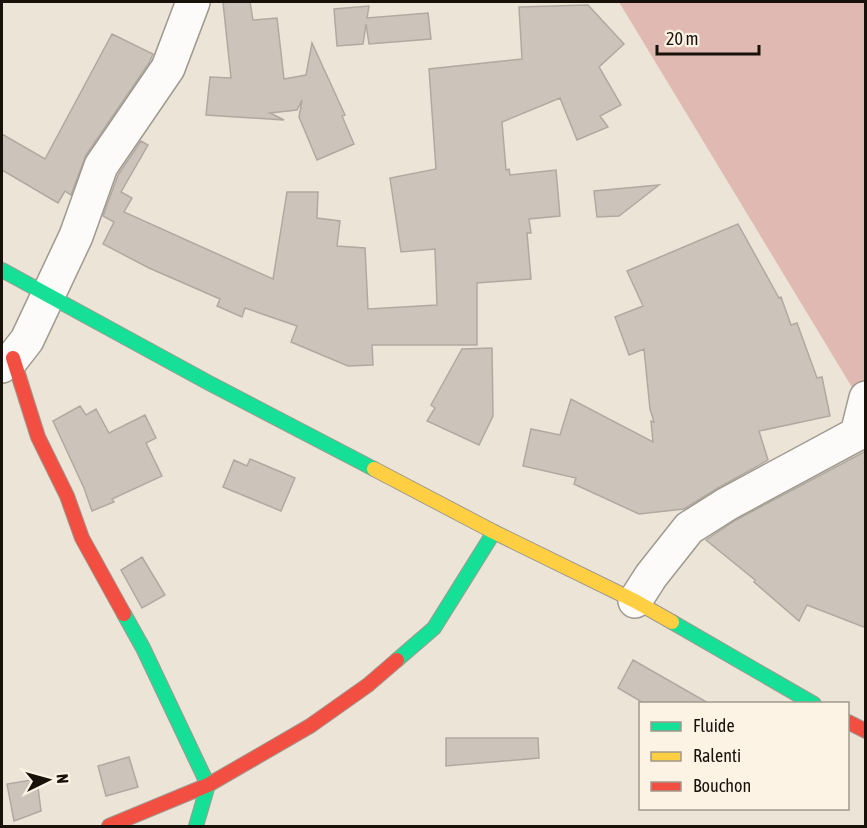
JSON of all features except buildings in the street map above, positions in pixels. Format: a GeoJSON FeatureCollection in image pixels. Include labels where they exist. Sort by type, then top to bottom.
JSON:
{"type":"FeatureCollection","features":[{"type":"Feature","properties":{"kind":"street"},"geometry":{"type":"LineString","coordinates":[[193,2],[168,68],[101,166],[76,236],[27,340],[7,362],[38,437],[67,496],[82,538],[143,648],[208,785],[196,826]]}},
{"type":"Feature","properties":{"kind":"street"},"geometry":{"type":"LineString","coordinates":[[2,270],[209,383],[494,532],[635,601],[811,702]]}},
{"type":"Feature","properties":{"kind":"street"},"geometry":{"type":"LineString","coordinates":[[635,601],[651,576],[689,528],[727,504],[861,432],[866,398]]}},
{"type":"Feature","properties":{"kind":"street"},"geometry":{"type":"LineString","coordinates":[[109,826],[208,785],[310,726],[368,685],[434,628],[494,532]]}},
{"type":"Feature","properties":{"kind":"street"},"geometry":{"type":"LineString","coordinates":[[849,722],[866,731]]}},
{"type":"Feature","properties":{"kind":"shaded area"},"geometry":{"type":"Polygon","coordinates":[[[619,2],[865,2],[866,380],[853,389],[619,2]]]}},
{"type":"Feature","properties":{"kind":"traffic: fast"},"geometry":{"type":"LineString","coordinates":[[2,270],[209,383],[374,469]]}},
{"type":"Feature","properties":{"kind":"traffic: fast"},"geometry":{"type":"LineString","coordinates":[[397,660],[434,628],[494,532]]}},
{"type":"Feature","properties":{"kind":"traffic: fast"},"geometry":{"type":"LineString","coordinates":[[124,614],[143,648],[208,785],[196,826]]}},
{"type":"Feature","properties":{"kind":"traffic: fast"},"geometry":{"type":"LineString","coordinates":[[672,622],[811,702]]}},
{"type":"Feature","properties":{"kind":"traffic: slow"},"geometry":{"type":"LineString","coordinates":[[374,469],[672,622]]}},
{"type":"Feature","properties":{"kind":"traffic: jam"},"geometry":{"type":"LineString","coordinates":[[13,358],[38,437],[67,496],[82,538],[124,614]]}},
{"type":"Feature","properties":{"kind":"traffic: jam"},"geometry":{"type":"LineString","coordinates":[[109,826],[208,785],[310,726],[368,685],[397,660]]}},
{"type":"Feature","properties":{"kind":"traffic: jam"},"geometry":{"type":"LineString","coordinates":[[849,722],[866,731]]}}]}
